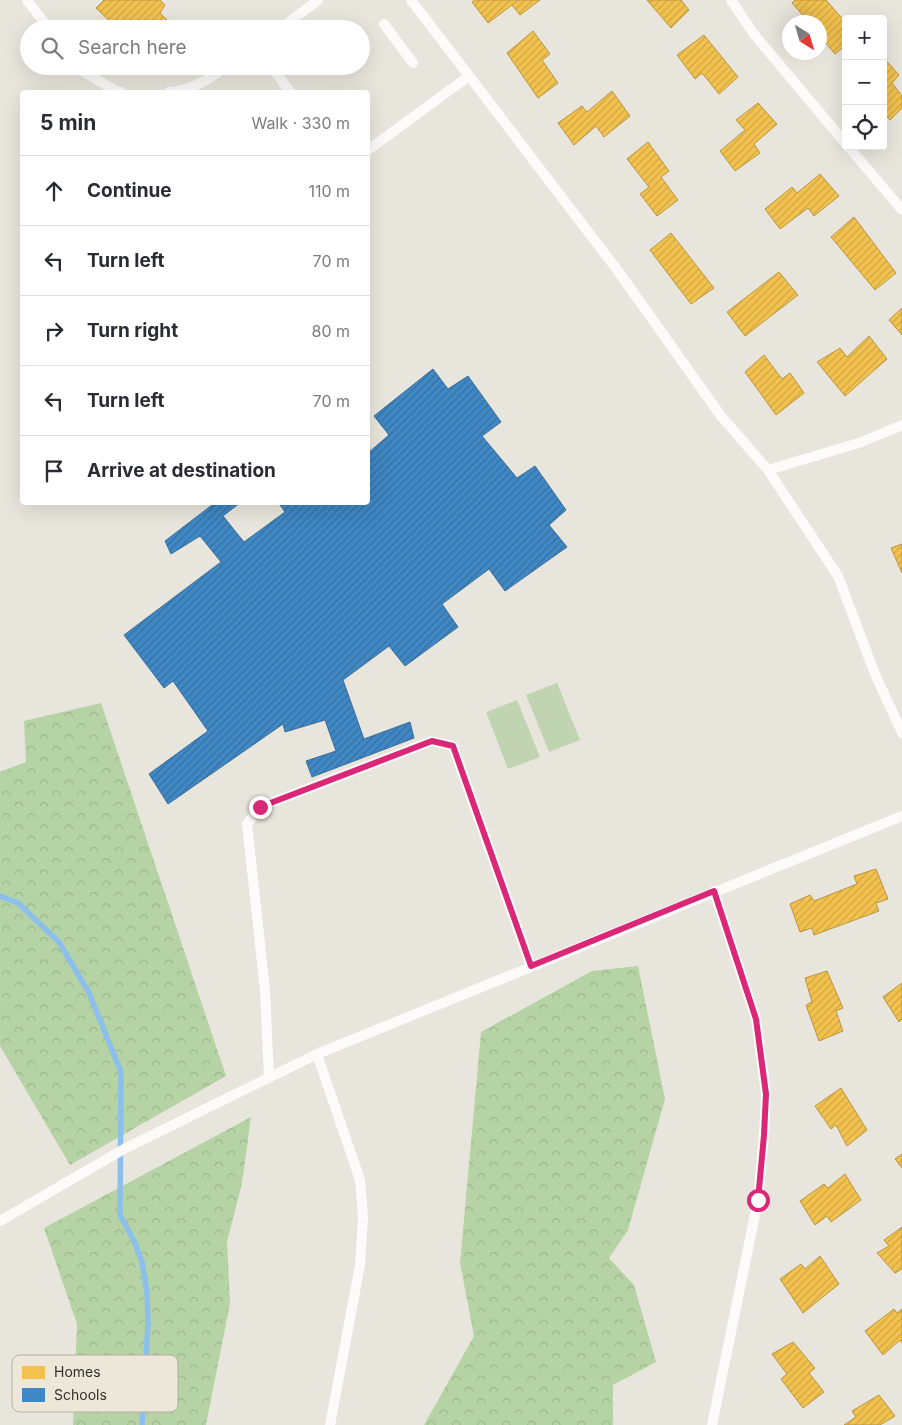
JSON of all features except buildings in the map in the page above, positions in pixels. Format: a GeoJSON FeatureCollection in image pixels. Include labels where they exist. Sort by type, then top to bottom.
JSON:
{"type":"FeatureCollection","features":[{"type":"Feature","properties":{"kind":"lane"},"geometry":{"type":"LineString","coordinates":[[27,0],[42,20]]}},
{"type":"Feature","properties":{"kind":"lane"},"geometry":{"type":"LineString","coordinates":[[292,20],[318,0]]}},
{"type":"Feature","properties":{"kind":"lane"},"geometry":{"type":"LineString","coordinates":[[411,0],[618,271],[721,416],[768,470],[838,576],[875,674],[902,733]]}},
{"type":"Feature","properties":{"kind":"lane"},"geometry":{"type":"LineString","coordinates":[[731,0],[753,33],[842,139]]}},
{"type":"Feature","properties":{"kind":"lane"},"geometry":{"type":"LineString","coordinates":[[384,24],[413,63]]}},
{"type":"Feature","properties":{"kind":"lane"},"geometry":{"type":"LineString","coordinates":[[89,75],[115,90]]}},
{"type":"Feature","properties":{"kind":"lane"},"geometry":{"type":"LineString","coordinates":[[187,90],[214,75]]}},
{"type":"Feature","properties":{"kind":"lane"},"geometry":{"type":"LineString","coordinates":[[278,75],[289,90]]}},
{"type":"Feature","properties":{"kind":"lane"},"geometry":{"type":"LineString","coordinates":[[370,149],[469,76]]}},
{"type":"Feature","properties":{"kind":"lane"},"geometry":{"type":"LineString","coordinates":[[851,150],[902,210]]}},
{"type":"Feature","properties":{"kind":"lane"},"geometry":{"type":"LineString","coordinates":[[768,470],[859,443],[902,425]]}},
{"type":"Feature","properties":{"kind":"lane"},"geometry":{"type":"LineString","coordinates":[[269,1078],[265,990],[247,824],[260,807],[432,741],[453,746],[531,966]]}},
{"type":"Feature","properties":{"kind":"lane"},"geometry":{"type":"LineString","coordinates":[[0,1220],[124,1149],[317,1054],[902,816]]}},
{"type":"Feature","properties":{"kind":"lane"},"geometry":{"type":"LineString","coordinates":[[712,1425],[758,1200],[766,1094],[756,1019],[714,891]]}},
{"type":"Feature","properties":{"kind":"lane"},"geometry":{"type":"LineString","coordinates":[[317,1054],[360,1180],[363,1217],[360,1265],[330,1425]]}},
{"type":"Feature","properties":{"kind":"green space"},"geometry":{"type":"Polygon","coordinates":[[[557,683],[580,740],[549,752],[526,695],[557,683]]]}},
{"type":"Feature","properties":{"kind":"green space"},"geometry":{"type":"Polygon","coordinates":[[[517,700],[540,757],[508,769],[486,712],[517,700]]]}},
{"type":"Feature","properties":{"kind":"green space"},"geometry":{"type":"Polygon","coordinates":[[[101,703],[226,1076],[70,1165],[0,1046],[0,772],[26,762],[24,721],[101,703]]]}},
{"type":"Feature","properties":{"kind":"green space"},"geometry":{"type":"Polygon","coordinates":[[[638,966],[665,1099],[628,1230],[609,1258],[634,1285],[656,1362],[613,1385],[613,1425],[424,1425],[474,1336],[460,1263],[481,1032],[592,971],[638,966]]]}},
{"type":"Feature","properties":{"kind":"green space"},"geometry":{"type":"Polygon","coordinates":[[[251,1117],[242,1183],[227,1242],[230,1303],[206,1425],[73,1425],[74,1412],[178,1412],[178,1355],[76,1355],[77,1324],[44,1228],[251,1117]]]}},
{"type":"Feature","properties":{"kind":"waterway"},"geometry":{"type":"LineString","coordinates":[[0,896],[18,903],[59,942],[89,993],[121,1072],[120,1215],[134,1241],[142,1262],[147,1293],[146,1355]]}},
{"type":"Feature","properties":{"kind":"waterway"},"geometry":{"type":"LineString","coordinates":[[142,1425],[143,1412]]}},
{"type":"Feature","properties":{"kind":"route"},"geometry":{"type":"LineString","coordinates":[[260,807],[432,741],[453,746],[531,966],[714,891],[756,1019],[766,1094],[758,1200]]}}]}
